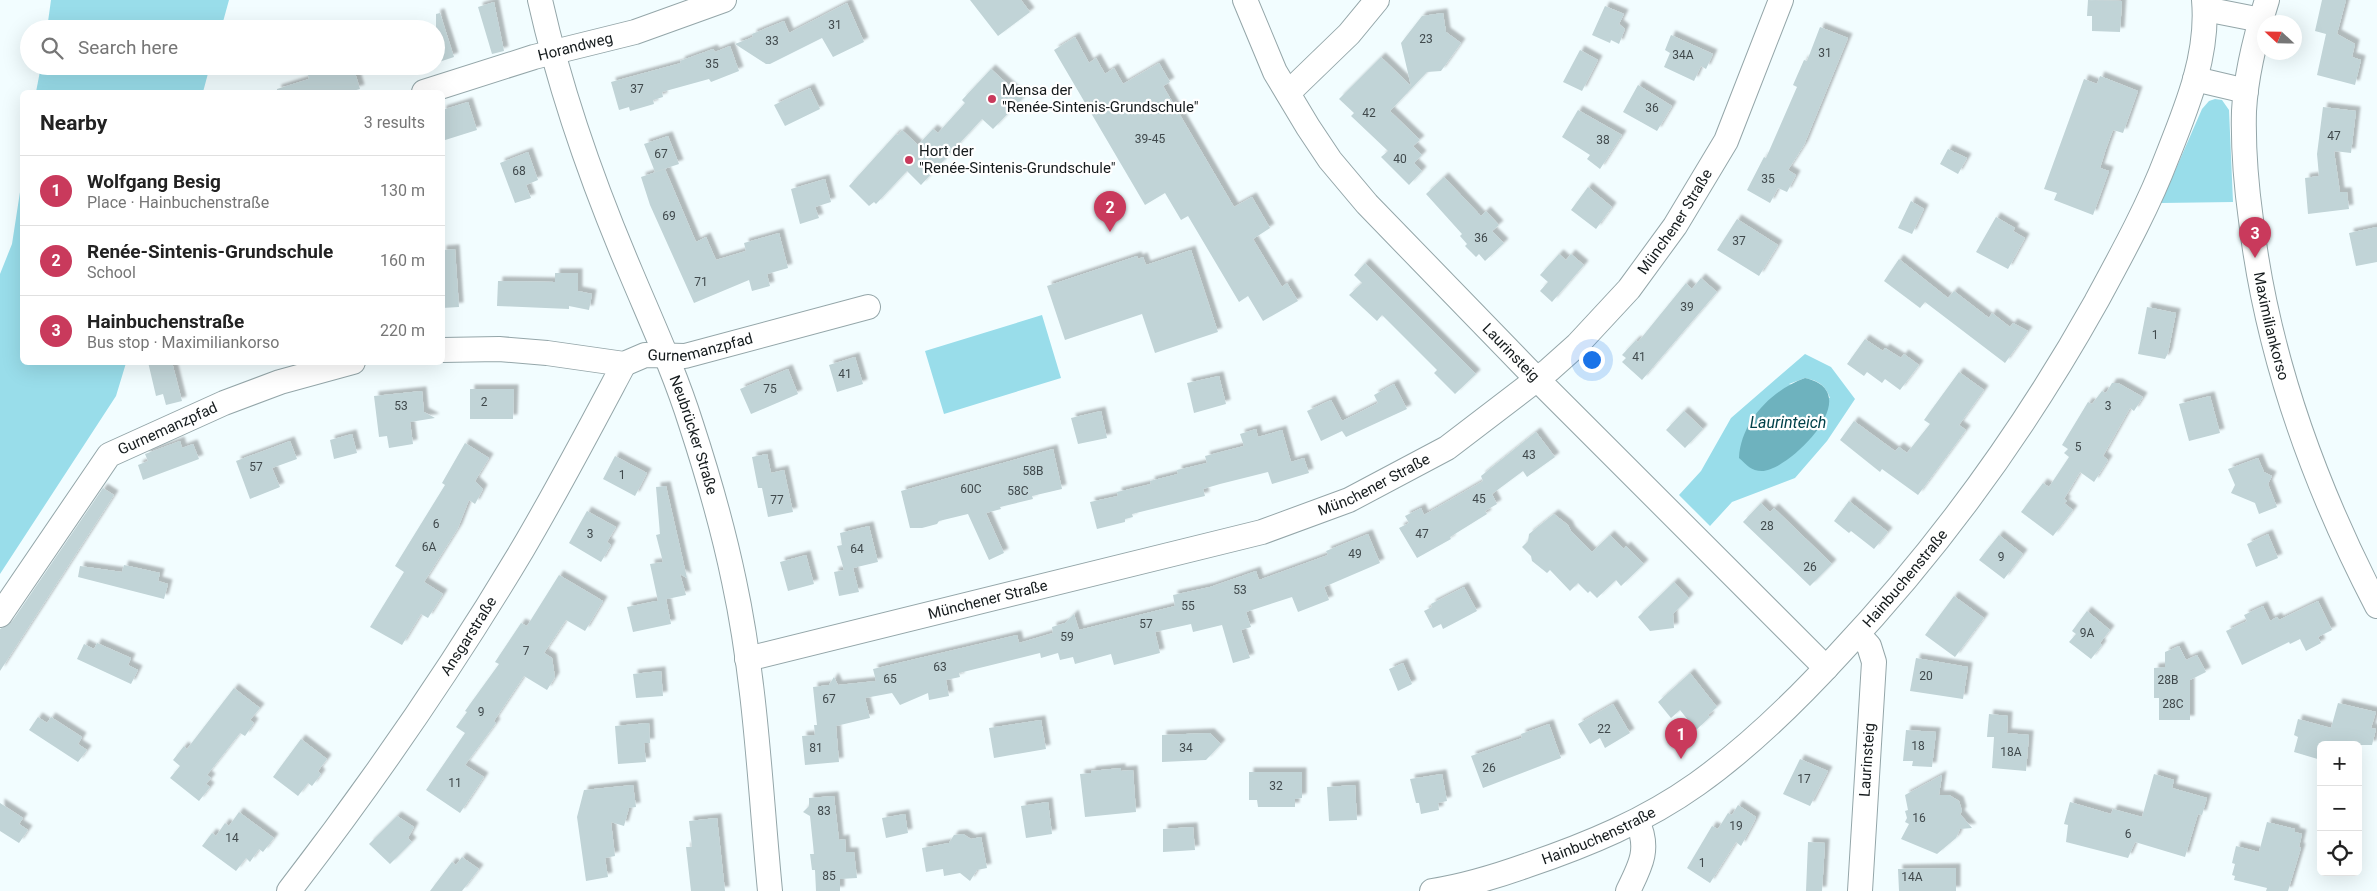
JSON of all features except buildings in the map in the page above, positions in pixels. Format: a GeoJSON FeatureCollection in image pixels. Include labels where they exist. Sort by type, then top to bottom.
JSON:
{"type":"FeatureCollection","features":[{"type":"Feature","properties":{"kind":"street","name":"Neubrücker Straße"},"geometry":{"type":"LineString","coordinates":[[540,0],[552,54],[592,179],[666,355],[690,421],[716,506],[734,582],[747,659],[770,891]]}},
{"type":"Feature","properties":{"kind":"street","name":"Horandweg"},"geometry":{"type":"LineString","coordinates":[[430,90],[534,57],[634,32],[724,0]]}},
{"type":"Feature","properties":{"kind":"street","name":"Laurinsteig"},"geometry":{"type":"LineString","coordinates":[[1244,0],[1269,58],[1288,93],[1330,160],[1367,204],[1538,379],[1826,668]]}},
{"type":"Feature","properties":{"kind":"street"},"geometry":{"type":"LineString","coordinates":[[1288,93],[1349,34],[1377,0]]}},
{"type":"Feature","properties":{"kind":"street","name":"Münchener Straße"},"geometry":{"type":"LineString","coordinates":[[747,659],[1273,529],[1349,500],[1447,448],[1538,379],[1577,345],[1629,289],[1675,226],[1726,141],[1781,0]]}},
{"type":"Feature","properties":{"kind":"street"},"geometry":{"type":"LineString","coordinates":[[2205,4],[2264,10]]}},
{"type":"Feature","properties":{"kind":"street","name":"Hainbuchenstraße"},"geometry":{"type":"LineString","coordinates":[[1432,891],[1515,870],[1599,838],[1637,820],[1698,783],[1786,709],[1893,596],[1986,476],[2045,387],[2105,285],[2149,200],[2188,103],[2197,68],[2205,4]]}},
{"type":"Feature","properties":{"kind":"street","name":"Maximiliankorso"},"geometry":{"type":"LineString","coordinates":[[2264,10],[2246,91],[2244,153],[2255,258],[2269,325],[2293,414],[2318,478],[2370,575],[2377,606]]}},
{"type":"Feature","properties":{"kind":"street"},"geometry":{"type":"LineString","coordinates":[[2197,68],[2246,91]]}},
{"type":"Feature","properties":{"kind":"street","name":"Gurnemanzpfad"},"geometry":{"type":"LineString","coordinates":[[445,350],[499,349],[538,352],[624,364],[645,355],[686,356],[868,306]]}},
{"type":"Feature","properties":{"kind":"street","name":"Ansgarstraße"},"geometry":{"type":"LineString","coordinates":[[289,891],[356,804],[457,654],[522,550],[624,364]]}},
{"type":"Feature","properties":{"kind":"street","name":"Gurnemanzpfad"},"geometry":{"type":"LineString","coordinates":[[0,615],[109,455],[224,403],[280,382],[342,365]]}},
{"type":"Feature","properties":{"kind":"street","name":"Laurinsteig"},"geometry":{"type":"LineString","coordinates":[[1858,634],[1869,646],[1874,662],[1860,891]]}},
{"type":"Feature","properties":{"kind":"street"},"geometry":{"type":"LineString","coordinates":[[1628,891],[1637,875],[1643,854],[1644,836],[1637,820]]}},
{"type":"Feature","properties":{"kind":"shaded area"},"geometry":{"type":"Polygon","coordinates":[[[51,0],[229,0],[223,20],[48,20],[51,0]]]}},
{"type":"Feature","properties":{"kind":"shaded area"},"geometry":{"type":"Polygon","coordinates":[[[39,75],[208,75],[204,90],[36,90],[39,75]]]}},
{"type":"Feature","properties":{"kind":"shaded area"},"geometry":{"type":"Polygon","coordinates":[[[2215,99],[2222,100],[2229,110],[2233,202],[2161,203],[2202,109],[2209,101],[2215,99]]]}},
{"type":"Feature","properties":{"kind":"shaded area"},"geometry":{"type":"Polygon","coordinates":[[[20,192],[20,365],[125,365],[116,396],[0,574],[0,274],[12,244],[20,192]]]}},
{"type":"Feature","properties":{"kind":"shaded area"},"geometry":{"type":"Polygon","coordinates":[[[1042,315],[1061,378],[944,414],[925,351],[1042,315]]]}},
{"type":"Feature","properties":{"kind":"shaded area"},"geometry":{"type":"Polygon","coordinates":[[[1805,354],[1831,367],[1855,399],[1827,441],[1795,478],[1732,502],[1710,526],[1679,495],[1701,471],[1731,418],[1805,354]],[[1805,378],[1789,384],[1830,398],[1824,387],[1805,378]]]}},
{"type":"Feature","properties":{"kind":"water","name":"Laurinteich"},"geometry":{"type":"Polygon","coordinates":[[[1805,378],[1823,386],[1829,398],[1827,414],[1818,430],[1789,458],[1774,468],[1762,471],[1752,469],[1739,458],[1741,444],[1752,420],[1760,409],[1781,390],[1805,378]]]}},
{"type":"Feature","properties":{"kind":"place","name":"Mensa der \"Renée-Sintenis-Grundschule\""},"geometry":{"type":"Point","coordinates":[992,99]}},
{"type":"Feature","properties":{"kind":"place","name":"Hort der \"Renée-Sintenis-Grundschule\""},"geometry":{"type":"Point","coordinates":[909,160]}},
{"type":"Feature","properties":{"kind":"place","name":"Renée-Sintenis-Grundschule"},"geometry":{"type":"Point","coordinates":[1110,232]}},
{"type":"Feature","properties":{"kind":"place","name":"Hainbuchenstraße"},"geometry":{"type":"Point","coordinates":[2255,258]}},
{"type":"Feature","properties":{"kind":"place","name":"Wolfgang Besig"},"geometry":{"type":"Point","coordinates":[1681,759]}}]}
